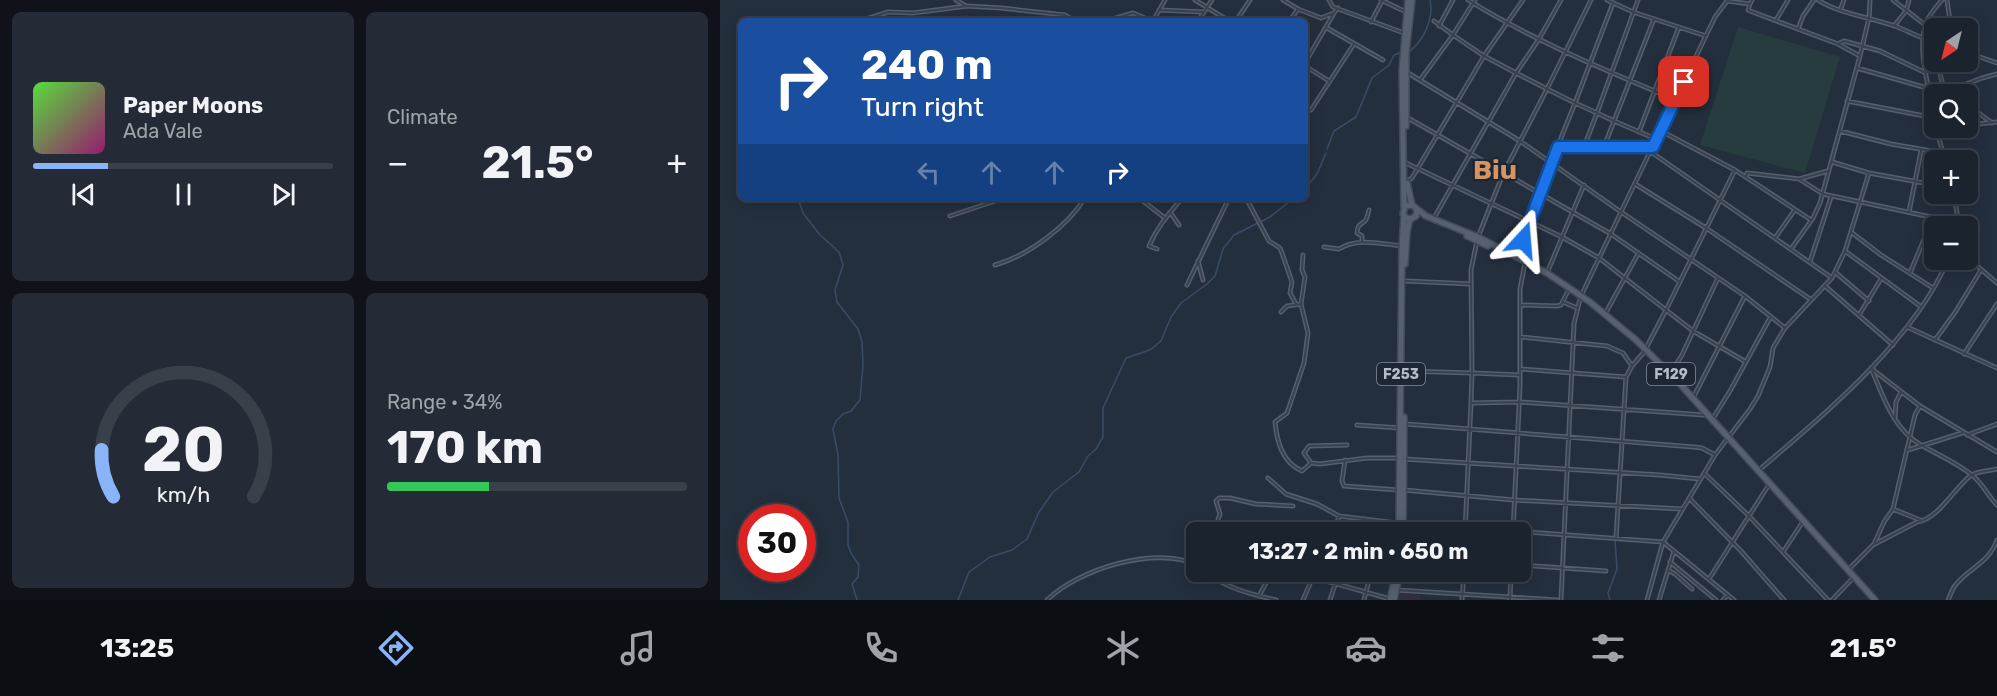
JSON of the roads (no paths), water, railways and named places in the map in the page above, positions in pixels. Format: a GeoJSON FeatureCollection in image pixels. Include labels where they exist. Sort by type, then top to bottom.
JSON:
{"type":"FeatureCollection","features":[{"type":"Feature","properties":{"kind":"main road","name":"F253"},"geometry":{"type":"LineString","coordinates":[[1406,34],[1406,12],[1410,0]]}},
{"type":"Feature","properties":{"kind":"main road","name":"F253"},"geometry":{"type":"LineString","coordinates":[[1401,522],[1403,361],[1407,232],[1410,218],[1404,207],[1405,50],[1410,0]]}},
{"type":"Feature","properties":{"kind":"main road","name":"F253"},"geometry":{"type":"LineString","coordinates":[[1405,50],[1406,163],[1409,198],[1412,205]]}},
{"type":"Feature","properties":{"kind":"main road"},"geometry":{"type":"LineString","coordinates":[[1404,207],[1412,205],[1417,210]]}},
{"type":"Feature","properties":{"kind":"main road","name":"F253"},"geometry":{"type":"LineString","coordinates":[[1402,426],[1404,371],[1402,246],[1410,218],[1417,210]]}},
{"type":"Feature","properties":{"kind":"main road","name":"F129"},"geometry":{"type":"LineString","coordinates":[[1417,210],[1514,255],[1581,298],[1644,350],[1758,471],[1854,578]]}},
{"type":"Feature","properties":{"kind":"main road","name":"F129"},"geometry":{"type":"LineString","coordinates":[[1410,218],[1428,219],[1478,239],[1547,273],[1605,314],[1693,398],[1768,486],[1874,600]]}},
{"type":"Feature","properties":{"kind":"main road"},"geometry":{"type":"LineString","coordinates":[[1392,600],[1396,582]]}},
{"type":"Feature","properties":{"kind":"main road"},"geometry":{"type":"LineString","coordinates":[[1392,600],[1397,582]]}},
{"type":"Feature","properties":{"kind":"street"},"geometry":{"type":"LineString","coordinates":[[956,0],[967,6]]}},
{"type":"Feature","properties":{"kind":"street"},"geometry":{"type":"LineString","coordinates":[[1154,18],[1165,0]]}},
{"type":"Feature","properties":{"kind":"street"},"geometry":{"type":"LineString","coordinates":[[1195,0],[1205,10],[1222,18]]}},
{"type":"Feature","properties":{"kind":"street"},"geometry":{"type":"LineString","coordinates":[[1200,18],[1212,0]]}},
{"type":"Feature","properties":{"kind":"street"},"geometry":{"type":"LineString","coordinates":[[1238,18],[1250,0]]}},
{"type":"Feature","properties":{"kind":"street"},"geometry":{"type":"LineString","coordinates":[[1283,0],[1298,9],[1322,18],[1334,13]]}},
{"type":"Feature","properties":{"kind":"street"},"geometry":{"type":"LineString","coordinates":[[1329,0],[1333,7],[1406,34]]}},
{"type":"Feature","properties":{"kind":"street"},"geometry":{"type":"LineString","coordinates":[[1371,22],[1382,0],[1406,12]]}},
{"type":"Feature","properties":{"kind":"street"},"geometry":{"type":"LineString","coordinates":[[1439,26],[1453,0]]}},
{"type":"Feature","properties":{"kind":"street"},"geometry":{"type":"LineString","coordinates":[[1468,0],[1474,1],[1508,23],[1566,53],[1676,100]]}},
{"type":"Feature","properties":{"kind":"street"},"geometry":{"type":"LineString","coordinates":[[1407,181],[1411,180],[1484,57],[1523,0]]}},
{"type":"Feature","properties":{"kind":"street"},"geometry":{"type":"LineString","coordinates":[[1433,219],[1488,121],[1561,0]]}},
{"type":"Feature","properties":{"kind":"street"},"geometry":{"type":"LineString","coordinates":[[1466,522],[1472,373],[1473,256],[1503,174],[1591,0]]}},
{"type":"Feature","properties":{"kind":"street"},"geometry":{"type":"LineString","coordinates":[[1607,0],[1633,12],[1706,36]]}},
{"type":"Feature","properties":{"kind":"street"},"geometry":{"type":"LineString","coordinates":[[1584,147],[1638,0]]}},
{"type":"Feature","properties":{"kind":"street"},"geometry":{"type":"LineString","coordinates":[[1752,0],[1748,10],[1838,44],[1860,56]]}},
{"type":"Feature","properties":{"kind":"street"},"geometry":{"type":"LineString","coordinates":[[1776,20],[1788,0]]}},
{"type":"Feature","properties":{"kind":"street"},"geometry":{"type":"LineString","coordinates":[[1798,29],[1803,16],[1816,0],[1835,9],[1923,37]]}},
{"type":"Feature","properties":{"kind":"street"},"geometry":{"type":"LineString","coordinates":[[1840,9],[1844,0]]}},
{"type":"Feature","properties":{"kind":"street"},"geometry":{"type":"LineString","coordinates":[[1791,249],[1816,215],[1823,194],[1863,45],[1870,0]]}},
{"type":"Feature","properties":{"kind":"street"},"geometry":{"type":"LineString","coordinates":[[1893,0],[1924,23]]}},
{"type":"Feature","properties":{"kind":"street"},"geometry":{"type":"LineString","coordinates":[[1894,26],[1906,11],[1909,0]]}},
{"type":"Feature","properties":{"kind":"street"},"geometry":{"type":"LineString","coordinates":[[1929,18],[1942,0]]}},
{"type":"Feature","properties":{"kind":"street"},"geometry":{"type":"LineString","coordinates":[[1947,0],[1950,18]]}},
{"type":"Feature","properties":{"kind":"street"},"geometry":{"type":"LineString","coordinates":[[1420,80],[1453,35],[1474,1]]}},
{"type":"Feature","properties":{"kind":"street"},"geometry":{"type":"LineString","coordinates":[[1561,600],[1577,308],[1715,17],[1726,1],[1750,4]]}},
{"type":"Feature","properties":{"kind":"street"},"geometry":{"type":"LineString","coordinates":[[1514,255],[1523,240],[1613,3]]}},
{"type":"Feature","properties":{"kind":"street"},"geometry":{"type":"LineString","coordinates":[[869,18],[888,12],[913,14],[967,6],[1065,15],[1070,18]]}},
{"type":"Feature","properties":{"kind":"street"},"geometry":{"type":"LineString","coordinates":[[1292,18],[1298,9]]}},
{"type":"Feature","properties":{"kind":"street"},"geometry":{"type":"LineString","coordinates":[[1308,60],[1338,9]]}},
{"type":"Feature","properties":{"kind":"street"},"geometry":{"type":"LineString","coordinates":[[1159,10],[1205,10]]}},
{"type":"Feature","properties":{"kind":"street"},"geometry":{"type":"LineString","coordinates":[[1116,18],[1133,13],[1145,18]]}},
{"type":"Feature","properties":{"kind":"street"},"geometry":{"type":"LineString","coordinates":[[1604,147],[1654,19]]}},
{"type":"Feature","properties":{"kind":"street"},"geometry":{"type":"LineString","coordinates":[[1434,21],[1484,57],[1575,103],[1656,139]]}},
{"type":"Feature","properties":{"kind":"street"},"geometry":{"type":"LineString","coordinates":[[1639,132],[1679,27]]}},
{"type":"Feature","properties":{"kind":"street"},"geometry":{"type":"LineString","coordinates":[[1327,28],[1383,60]]}},
{"type":"Feature","properties":{"kind":"street"},"geometry":{"type":"LineString","coordinates":[[1924,30],[1928,84]]}},
{"type":"Feature","properties":{"kind":"street"},"geometry":{"type":"LineString","coordinates":[[1838,44],[1844,41],[1863,45],[1926,73]]}},
{"type":"Feature","properties":{"kind":"street"},"geometry":{"type":"LineString","coordinates":[[1308,112],[1354,44]]}},
{"type":"Feature","properties":{"kind":"street"},"geometry":{"type":"LineString","coordinates":[[1978,56],[1997,63]]}},
{"type":"Feature","properties":{"kind":"street"},"geometry":{"type":"LineString","coordinates":[[1308,67],[1329,81]]}},
{"type":"Feature","properties":{"kind":"street"},"geometry":{"type":"LineString","coordinates":[[1857,68],[1924,89]]}},
{"type":"Feature","properties":{"kind":"street"},"geometry":{"type":"LineString","coordinates":[[1406,71],[1520,141],[1745,296],[1785,328]]}},
{"type":"Feature","properties":{"kind":"street"},"geometry":{"type":"LineString","coordinates":[[1969,84],[1997,74]]}},
{"type":"Feature","properties":{"kind":"street"},"geometry":{"type":"LineString","coordinates":[[1847,101],[1924,117]]}},
{"type":"Feature","properties":{"kind":"street"},"geometry":{"type":"LineString","coordinates":[[1978,112],[1992,123]]}},
{"type":"Feature","properties":{"kind":"street"},"geometry":{"type":"LineString","coordinates":[[1406,117],[1438,133],[1503,174],[1611,234],[1680,282]]}},
{"type":"Feature","properties":{"kind":"street"},"geometry":{"type":"LineString","coordinates":[[1978,124],[1997,122]]}},
{"type":"Feature","properties":{"kind":"street"},"geometry":{"type":"LineString","coordinates":[[1661,131],[1736,170],[1811,220]]}},
{"type":"Feature","properties":{"kind":"street"},"geometry":{"type":"LineString","coordinates":[[1839,131],[1924,150]]}},
{"type":"Feature","properties":{"kind":"street"},"geometry":{"type":"LineString","coordinates":[[1558,147],[1653,147]]}},
{"type":"Feature","properties":{"kind":"street"},"geometry":{"type":"LineString","coordinates":[[1909,212],[1921,150]]}},
{"type":"Feature","properties":{"kind":"street"},"geometry":{"type":"LineString","coordinates":[[1651,152],[1832,278]]}},
{"type":"Feature","properties":{"kind":"street"},"geometry":{"type":"LineString","coordinates":[[1832,162],[1869,173],[1924,183]]}},
{"type":"Feature","properties":{"kind":"street"},"geometry":{"type":"LineString","coordinates":[[1406,163],[1562,237],[1599,258],[1693,331],[1746,362]]}},
{"type":"Feature","properties":{"kind":"street"},"geometry":{"type":"LineString","coordinates":[[1616,538],[1626,377],[1666,310],[1736,170]]}},
{"type":"Feature","properties":{"kind":"street"},"geometry":{"type":"LineString","coordinates":[[1746,177],[1748,173],[1800,179],[1828,171]]}},
{"type":"Feature","properties":{"kind":"street"},"geometry":{"type":"LineString","coordinates":[[1647,600],[1663,542],[1715,455],[1758,396],[1770,368],[1773,348],[1785,328],[1836,272],[1869,173]]}},
{"type":"Feature","properties":{"kind":"street"},"geometry":{"type":"LineString","coordinates":[[1800,179],[1823,194],[1925,216]]}},
{"type":"Feature","properties":{"kind":"street"},"geometry":{"type":"LineString","coordinates":[[1635,184],[1706,228],[1810,299]]}},
{"type":"Feature","properties":{"kind":"street"},"geometry":{"type":"LineString","coordinates":[[1547,273],[1584,185]]}},
{"type":"Feature","properties":{"kind":"street"},"geometry":{"type":"LineString","coordinates":[[1810,262],[1832,195]]}},
{"type":"Feature","properties":{"kind":"street"},"geometry":{"type":"LineString","coordinates":[[950,216],[995,201]]}},
{"type":"Feature","properties":{"kind":"street"},"geometry":{"type":"LineString","coordinates":[[995,265],[1026,253],[1077,210],[1083,201]]}},
{"type":"Feature","properties":{"kind":"street"},"geometry":{"type":"LineString","coordinates":[[1144,201],[1165,218]]}},
{"type":"Feature","properties":{"kind":"street"},"geometry":{"type":"LineString","coordinates":[[1157,249],[1149,245],[1165,218],[1179,201]]}},
{"type":"Feature","properties":{"kind":"street"},"geometry":{"type":"LineString","coordinates":[[1186,285],[1228,201]]}},
{"type":"Feature","properties":{"kind":"street"},"geometry":{"type":"LineString","coordinates":[[1248,201],[1269,241],[1280,248],[1292,282],[1290,293],[1296,304]]}},
{"type":"Feature","properties":{"kind":"street"},"geometry":{"type":"LineString","coordinates":[[1362,242],[1362,236],[1357,231],[1359,224],[1366,219],[1370,210]]}},
{"type":"Feature","properties":{"kind":"street"},"geometry":{"type":"LineString","coordinates":[[1775,238],[1794,210]]}},
{"type":"Feature","properties":{"kind":"street"},"geometry":{"type":"LineString","coordinates":[[1170,212],[1179,225]]}},
{"type":"Feature","properties":{"kind":"street"},"geometry":{"type":"LineString","coordinates":[[1851,232],[1881,255],[1933,288]]}},
{"type":"Feature","properties":{"kind":"street"},"geometry":{"type":"LineString","coordinates":[[1911,273],[1924,240]]}},
{"type":"Feature","properties":{"kind":"street"},"geometry":{"type":"LineString","coordinates":[[1324,246],[1339,249],[1347,244],[1362,242],[1402,246]]}},
{"type":"Feature","properties":{"kind":"street"},"geometry":{"type":"LineString","coordinates":[[1845,250],[1920,307]]}},
{"type":"Feature","properties":{"kind":"street"},"geometry":{"type":"LineString","coordinates":[[1605,314],[1639,252]]}},
{"type":"Feature","properties":{"kind":"street"},"geometry":{"type":"LineString","coordinates":[[1303,255],[1302,270],[1305,277],[1301,304],[1308,333],[1304,363],[1287,413],[1275,422],[1284,457],[1302,471],[1311,463],[1402,458],[1700,479]]}},
{"type":"Feature","properties":{"kind":"street"},"geometry":{"type":"LineString","coordinates":[[1198,261],[1203,280]]}},
{"type":"Feature","properties":{"kind":"street"},"geometry":{"type":"LineString","coordinates":[[1513,522],[1520,375],[1520,289],[1525,263]]}},
{"type":"Feature","properties":{"kind":"street"},"geometry":{"type":"LineString","coordinates":[[1978,267],[1997,283]]}},
{"type":"Feature","properties":{"kind":"street"},"geometry":{"type":"LineString","coordinates":[[1758,471],[1871,368],[1893,345],[1933,288],[1943,270]]}},
{"type":"Feature","properties":{"kind":"street"},"geometry":{"type":"LineString","coordinates":[[1935,340],[1981,270]]}},
{"type":"Feature","properties":{"kind":"street"},"geometry":{"type":"LineString","coordinates":[[1836,272],[1869,301]]}},
{"type":"Feature","properties":{"kind":"street"},"geometry":{"type":"LineString","coordinates":[[1670,374],[1718,278]]}},
{"type":"Feature","properties":{"kind":"street"},"geometry":{"type":"LineString","coordinates":[[1859,315],[1881,279]]}},
{"type":"Feature","properties":{"kind":"street"},"geometry":{"type":"LineString","coordinates":[[1406,281],[1471,284]]}},
{"type":"Feature","properties":{"kind":"street"},"geometry":{"type":"LineString","coordinates":[[1825,286],[1893,345]]}},
{"type":"Feature","properties":{"kind":"street"},"geometry":{"type":"LineString","coordinates":[[1521,305],[1557,306],[1563,302],[1568,291]]}},
{"type":"Feature","properties":{"kind":"street"},"geometry":{"type":"LineString","coordinates":[[1693,398],[1745,296]]}},
{"type":"Feature","properties":{"kind":"street"},"geometry":{"type":"LineString","coordinates":[[1563,302],[1577,308]]}},
{"type":"Feature","properties":{"kind":"street"},"geometry":{"type":"LineString","coordinates":[[1281,312],[1287,306],[1301,304]]}},
{"type":"Feature","properties":{"kind":"street"},"geometry":{"type":"LineString","coordinates":[[1964,354],[1997,304]]}},
{"type":"Feature","properties":{"kind":"street"},"geometry":{"type":"LineString","coordinates":[[1712,420],[1771,318]]}},
{"type":"Feature","properties":{"kind":"street"},"geometry":{"type":"LineString","coordinates":[[1907,327],[1995,367],[1997,363]]}},
{"type":"Feature","properties":{"kind":"street"},"geometry":{"type":"LineString","coordinates":[[1520,337],[1607,346],[1619,350],[1628,358],[1632,366]]}},
{"type":"Feature","properties":{"kind":"street"},"geometry":{"type":"LineString","coordinates":[[1871,368],[1920,406],[1997,452]]}},
{"type":"Feature","properties":{"kind":"street"},"geometry":{"type":"LineString","coordinates":[[1871,368],[1894,419],[1910,438],[1971,474],[1997,505]]}},
{"type":"Feature","properties":{"kind":"street"},"geometry":{"type":"LineString","coordinates":[[1520,369],[1626,377]]}},
{"type":"Feature","properties":{"kind":"street"},"geometry":{"type":"LineString","coordinates":[[1404,371],[1520,375]]}},
{"type":"Feature","properties":{"kind":"street"},"geometry":{"type":"LineString","coordinates":[[1894,419],[1897,411],[1896,402],[1901,392]]}},
{"type":"Feature","properties":{"kind":"street"},"geometry":{"type":"LineString","coordinates":[[1471,403],[1519,402],[1704,415]]}},
{"type":"Feature","properties":{"kind":"street"},"geometry":{"type":"LineString","coordinates":[[1873,545],[1893,508],[1915,415],[1920,406]]}},
{"type":"Feature","properties":{"kind":"street"},"geometry":{"type":"LineString","coordinates":[[1967,435],[1997,424]]}},
{"type":"Feature","properties":{"kind":"street"},"geometry":{"type":"LineString","coordinates":[[1357,425],[1518,433],[1694,447],[1702,448],[1715,455]]}},
{"type":"Feature","properties":{"kind":"street"},"geometry":{"type":"LineString","coordinates":[[1907,451],[1962,432]]}},
{"type":"Feature","properties":{"kind":"street"},"geometry":{"type":"LineString","coordinates":[[1311,463],[1304,453],[1309,446],[1347,446]]}},
{"type":"Feature","properties":{"kind":"street"},"geometry":{"type":"LineString","coordinates":[[1345,460],[1342,481],[1344,486],[1514,500],[1683,509]]}},
{"type":"Feature","properties":{"kind":"street"},"geometry":{"type":"LineString","coordinates":[[1848,570],[1873,545],[1922,521],[1947,502],[1971,474],[1997,469]]}},
{"type":"Feature","properties":{"kind":"street"},"geometry":{"type":"LineString","coordinates":[[1704,473],[1749,516],[1828,600]]}},
{"type":"Feature","properties":{"kind":"street"},"geometry":{"type":"LineString","coordinates":[[1268,477],[1286,494],[1317,504],[1339,516],[1396,522]]}},
{"type":"Feature","properties":{"kind":"street"},"geometry":{"type":"LineString","coordinates":[[1708,579],[1768,486]]}},
{"type":"Feature","properties":{"kind":"street"},"geometry":{"type":"LineString","coordinates":[[1217,522],[1220,514],[1216,501],[1219,498],[1236,498],[1256,504],[1293,506]]}},
{"type":"Feature","properties":{"kind":"street"},"geometry":{"type":"LineString","coordinates":[[1689,498],[1784,600]]}},
{"type":"Feature","properties":{"kind":"street"},"geometry":{"type":"LineString","coordinates":[[1893,508],[1922,521]]}},
{"type":"Feature","properties":{"kind":"street"},"geometry":{"type":"LineString","coordinates":[[1337,522],[1339,516]]}},
{"type":"Feature","properties":{"kind":"street"},"geometry":{"type":"LineString","coordinates":[[1783,552],[1802,523]]}},
{"type":"Feature","properties":{"kind":"street"},"geometry":{"type":"LineString","coordinates":[[1880,531],[1888,537]]}},
{"type":"Feature","properties":{"kind":"street"},"geometry":{"type":"LineString","coordinates":[[1531,533],[1663,542],[1734,600]]}},
{"type":"Feature","properties":{"kind":"street"},"geometry":{"type":"LineString","coordinates":[[1996,542],[1997,548]]}},
{"type":"Feature","properties":{"kind":"street"},"geometry":{"type":"LineString","coordinates":[[1948,600],[1955,586],[1986,559],[1996,542]]}},
{"type":"Feature","properties":{"kind":"street"},"geometry":{"type":"LineString","coordinates":[[1659,600],[1674,551]]}},
{"type":"Feature","properties":{"kind":"street"},"geometry":{"type":"LineString","coordinates":[[1047,600],[1072,580],[1123,562],[1149,557],[1186,560]]}},
{"type":"Feature","properties":{"kind":"street"},"geometry":{"type":"LineString","coordinates":[[1670,562],[1716,600]]}},
{"type":"Feature","properties":{"kind":"street"},"geometry":{"type":"LineString","coordinates":[[1531,566],[1606,571]]}},
{"type":"Feature","properties":{"kind":"street"},"geometry":{"type":"LineString","coordinates":[[1668,570],[1692,589]]}},
{"type":"Feature","properties":{"kind":"street"},"geometry":{"type":"LineString","coordinates":[[1832,600],[1854,578]]}},
{"type":"Feature","properties":{"kind":"street"},"geometry":{"type":"LineString","coordinates":[[1223,582],[1241,591],[1276,600]]}},
{"type":"Feature","properties":{"kind":"street"},"geometry":{"type":"LineString","coordinates":[[1259,596],[1267,582]]}},
{"type":"Feature","properties":{"kind":"street"},"geometry":{"type":"LineString","coordinates":[[1303,600],[1310,582]]}},
{"type":"Feature","properties":{"kind":"street"},"geometry":{"type":"LineString","coordinates":[[1328,582],[1392,600]]}},
{"type":"Feature","properties":{"kind":"street"},"geometry":{"type":"LineString","coordinates":[[1364,600],[1368,582]]}},
{"type":"Feature","properties":{"kind":"street"},"geometry":{"type":"LineString","coordinates":[[1462,600],[1464,582]]}},
{"type":"Feature","properties":{"kind":"street"},"geometry":{"type":"LineString","coordinates":[[1510,598],[1511,582]]}},
{"type":"Feature","properties":{"kind":"street"},"geometry":{"type":"LineString","coordinates":[[1330,600],[1335,584]]}},
{"type":"Feature","properties":{"kind":"street"},"geometry":{"type":"LineString","coordinates":[[1396,590],[1557,600]]}},
{"type":"Feature","properties":{"kind":"street"},"geometry":{"type":"LineString","coordinates":[[1724,600],[1728,595]]}},
{"type":"Feature","properties":{"kind":"waterway"},"geometry":{"type":"LineString","coordinates":[[1409,52],[1427,29],[1431,14],[1430,0]]}},
{"type":"Feature","properties":{"kind":"waterway"},"geometry":{"type":"LineString","coordinates":[[1327,149],[1334,131],[1356,117],[1372,78],[1389,65],[1394,55],[1402,52]]}},
{"type":"Feature","properties":{"kind":"waterway"},"geometry":{"type":"LineString","coordinates":[[1308,185],[1317,174],[1326,153]]}},
{"type":"Feature","properties":{"kind":"waterway"},"geometry":{"type":"LineString","coordinates":[[799,201],[803,213],[820,235],[839,252],[843,265],[835,290],[837,302],[858,329],[862,342],[860,400],[851,411],[843,414],[836,421],[833,429],[838,455],[839,498],[848,522],[848,545],[859,565],[858,577],[852,584],[857,600]]}},
{"type":"Feature","properties":{"kind":"waterway"},"geometry":{"type":"LineString","coordinates":[[958,600],[969,572],[990,557],[1012,550],[1027,539],[1039,512],[1053,492],[1079,472],[1088,456],[1096,449],[1103,437],[1103,408],[1126,358],[1150,350],[1161,341],[1171,317],[1181,303],[1215,276],[1223,249],[1234,235],[1270,217],[1290,201]]}},
{"type":"Feature","properties":{"kind":"waterway"},"geometry":{"type":"LineString","coordinates":[[1610,600],[1608,593],[1617,569],[1615,540]]}},
{"type":"Feature","properties":{"kind":"district","name":"Biu"},"geometry":{"type":"Point","coordinates":[1495,170]}}]}
